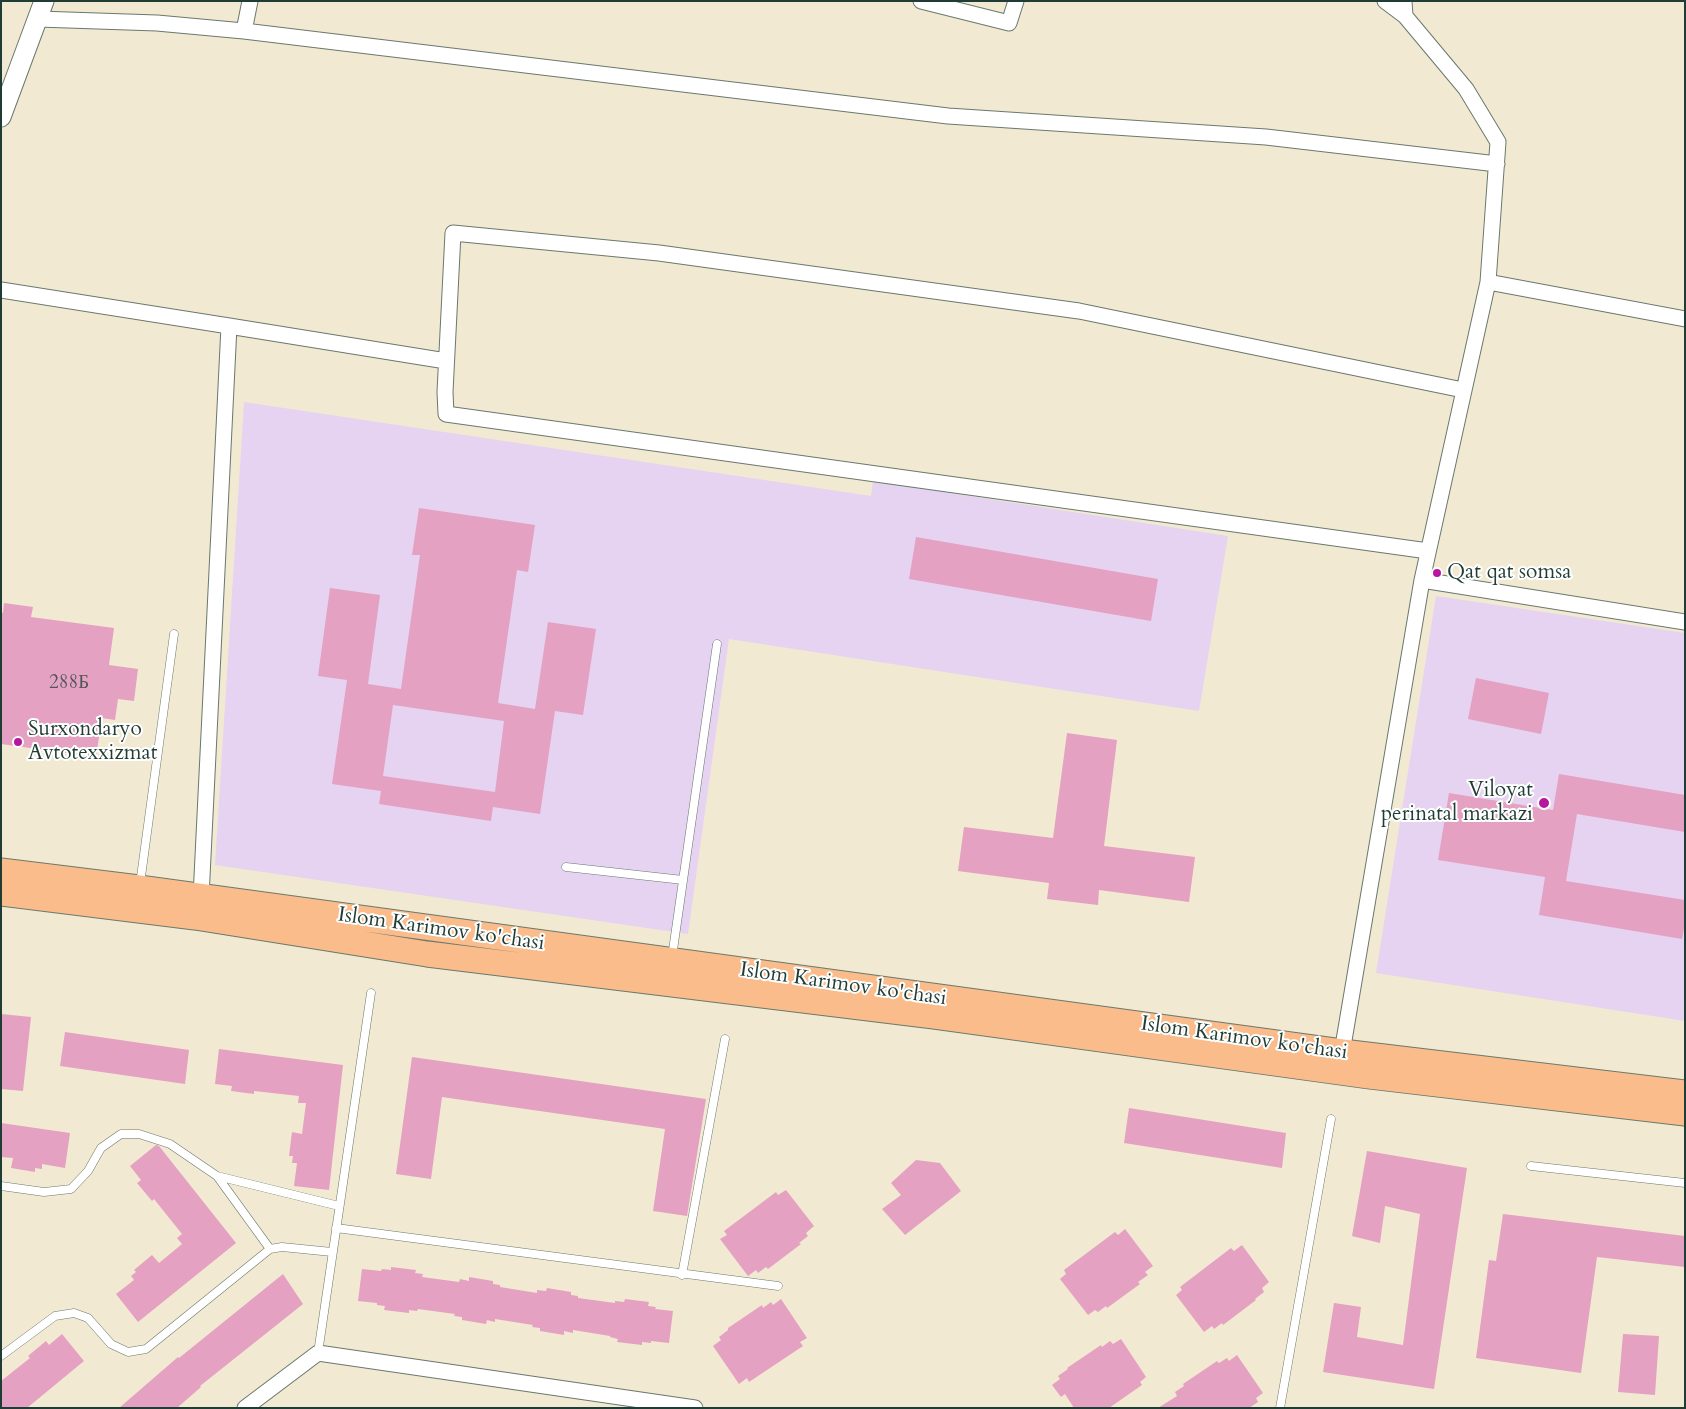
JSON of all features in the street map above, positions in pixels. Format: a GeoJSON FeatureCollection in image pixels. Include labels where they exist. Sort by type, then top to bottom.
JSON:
{"type":"FeatureCollection","features":[{"type":"Feature","properties":{"kind":"main road","name":"Islom Karimov ko'chasi"},"geometry":{"type":"LineString","coordinates":[[1,871],[139,888],[1342,1052],[1685,1092]]}},
{"type":"Feature","properties":{"kind":"main road","name":"Islom Karimov ko'chasi"},"geometry":{"type":"LineString","coordinates":[[1,893],[195,917],[427,954],[934,1016],[1369,1076],[1685,1113]]}},
{"type":"Feature","properties":{"kind":"street"},"geometry":{"type":"LineString","coordinates":[[244,31],[250,1]]}},
{"type":"Feature","properties":{"kind":"street"},"geometry":{"type":"LineString","coordinates":[[921,1],[1009,23],[1016,1]]}},
{"type":"Feature","properties":{"kind":"street"},"geometry":{"type":"LineString","coordinates":[[1342,1052],[1422,580],[1488,282],[1498,142],[1466,89],[1404,8],[1385,1]]}},
{"type":"Feature","properties":{"kind":"street"},"geometry":{"type":"LineString","coordinates":[[1,117],[41,10],[244,31],[948,116],[1266,137],[1497,164]]}},
{"type":"Feature","properties":{"kind":"street"},"geometry":{"type":"LineString","coordinates":[[1428,551],[446,414],[446,361],[453,234],[658,253],[1079,311],[1463,390]]}},
{"type":"Feature","properties":{"kind":"street"},"geometry":{"type":"LineString","coordinates":[[1488,282],[1685,319]]}},
{"type":"Feature","properties":{"kind":"street"},"geometry":{"type":"LineString","coordinates":[[1,290],[446,361]]}},
{"type":"Feature","properties":{"kind":"street"},"geometry":{"type":"LineString","coordinates":[[201,897],[229,326]]}},
{"type":"Feature","properties":{"kind":"street"},"geometry":{"type":"LineString","coordinates":[[1422,580],[1685,622]]}},
{"type":"Feature","properties":{"kind":"street"},"geometry":{"type":"LineString","coordinates":[[245,1408],[318,1353],[696,1408]]}},
{"type":"Feature","properties":{"kind":"lane"},"geometry":{"type":"LineString","coordinates":[[139,888],[174,634]]}},
{"type":"Feature","properties":{"kind":"lane"},"geometry":{"type":"LineString","coordinates":[[671,962],[717,644]]}},
{"type":"Feature","properties":{"kind":"lane"},"geometry":{"type":"LineString","coordinates":[[566,867],[683,880]]}},
{"type":"Feature","properties":{"kind":"lane"},"geometry":{"type":"LineString","coordinates":[[318,1353],[371,993]]}},
{"type":"Feature","properties":{"kind":"lane"},"geometry":{"type":"LineString","coordinates":[[682,1275],[725,1039]]}},
{"type":"Feature","properties":{"kind":"lane"},"geometry":{"type":"LineString","coordinates":[[1280,1408],[1331,1119]]}},
{"type":"Feature","properties":{"kind":"lane"},"geometry":{"type":"LineString","coordinates":[[1,1186],[44,1192],[72,1189],[88,1170],[101,1148],[121,1134],[139,1134],[170,1144],[217,1176],[270,1249]]}},
{"type":"Feature","properties":{"kind":"lane"},"geometry":{"type":"LineString","coordinates":[[1531,1166],[1685,1183]]}},
{"type":"Feature","properties":{"kind":"lane"},"geometry":{"type":"LineString","coordinates":[[217,1176],[339,1206]]}},
{"type":"Feature","properties":{"kind":"lane"},"geometry":{"type":"LineString","coordinates":[[336,1228],[682,1275],[778,1286]]}},
{"type":"Feature","properties":{"kind":"lane"},"geometry":{"type":"LineString","coordinates":[[1,1356],[55,1316],[74,1312],[88,1318],[111,1344],[128,1352],[146,1349],[270,1249],[282,1247],[332,1252]]}},
{"type":"Feature","properties":{"kind":"shaded area"},"geometry":{"type":"Polygon","coordinates":[[[244,402],[871,496],[873,481],[1228,536],[1199,711],[729,639],[688,934],[215,865],[244,402]]]}},
{"type":"Feature","properties":{"kind":"shaded area","name":"Viloyat perinatal markazi"},"geometry":{"type":"Polygon","coordinates":[[[1436,596],[1685,633],[1685,1021],[1376,973],[1436,596]]]}},
{"type":"Feature","properties":{"kind":"building"},"geometry":{"type":"Polygon","coordinates":[[[419,508],[535,525],[528,572],[517,570],[498,703],[535,709],[548,622],[596,629],[583,715],[555,711],[540,814],[493,807],[491,821],[379,804],[381,791],[332,784],[347,680],[318,676],[330,588],[380,595],[368,684],[401,689],[420,555],[412,555],[419,508]],[[393,705],[383,776],[495,792],[504,721],[393,705]]]}},
{"type":"Feature","properties":{"kind":"building"},"geometry":{"type":"Polygon","coordinates":[[[916,537],[1158,579],[1151,621],[909,579],[916,537]]]}},
{"type":"Feature","properties":{"kind":"building"},"geometry":{"type":"Polygon","coordinates":[[[4,603],[33,607],[31,617],[114,628],[109,665],[138,669],[134,701],[118,699],[115,720],[102,718],[96,757],[1,744],[1,612],[3,613],[4,603]]]}},
{"type":"Feature","properties":{"kind":"building"},"geometry":{"type":"Polygon","coordinates":[[[1476,678],[1549,693],[1541,734],[1468,719],[1476,678]]]}},
{"type":"Feature","properties":{"kind":"building"},"geometry":{"type":"Polygon","coordinates":[[[1067,733],[1117,740],[1104,846],[1195,857],[1189,902],[1099,890],[1098,905],[1047,899],[1049,883],[958,871],[964,827],[1053,838],[1067,733]]]}},
{"type":"Feature","properties":{"kind":"building"},"geometry":{"type":"Polygon","coordinates":[[[1559,774],[1685,795],[1685,832],[1577,814],[1566,881],[1685,900],[1685,923],[1682,939],[1539,915],[1545,877],[1438,860],[1449,793],[1553,810],[1559,774]]]}},
{"type":"Feature","properties":{"kind":"building"},"geometry":{"type":"Polygon","coordinates":[[[1,1014],[31,1017],[23,1091],[1,1089],[1,1014]]]}},
{"type":"Feature","properties":{"kind":"building"},"geometry":{"type":"Polygon","coordinates":[[[65,1032],[189,1050],[185,1084],[60,1066],[65,1032]]]}},
{"type":"Feature","properties":{"kind":"building"},"geometry":{"type":"Polygon","coordinates":[[[219,1049],[343,1065],[329,1190],[294,1186],[297,1163],[292,1163],[293,1156],[289,1156],[292,1132],[302,1134],[306,1103],[298,1103],[299,1096],[254,1091],[254,1094],[231,1091],[232,1086],[215,1084],[219,1049]]]}},
{"type":"Feature","properties":{"kind":"building"},"geometry":{"type":"Polygon","coordinates":[[[412,1057],[706,1099],[687,1216],[653,1211],[665,1129],[442,1097],[431,1179],[396,1174],[412,1057]]]}},
{"type":"Feature","properties":{"kind":"building"},"geometry":{"type":"Polygon","coordinates":[[[1129,1108],[1286,1133],[1282,1168],[1124,1143],[1129,1108]]]}},
{"type":"Feature","properties":{"kind":"building"},"geometry":{"type":"Polygon","coordinates":[[[1,1123],[70,1133],[65,1168],[42,1164],[42,1169],[35,1168],[35,1172],[11,1168],[13,1158],[1,1157],[1,1123]]]}},
{"type":"Feature","properties":{"kind":"building"},"geometry":{"type":"Polygon","coordinates":[[[156,1145],[159,1146],[236,1243],[138,1322],[116,1294],[134,1280],[131,1276],[136,1272],[134,1270],[152,1255],[159,1263],[182,1244],[177,1238],[182,1234],[154,1199],[152,1201],[137,1183],[141,1180],[130,1166],[156,1145]]]}},
{"type":"Feature","properties":{"kind":"building"},"geometry":{"type":"Polygon","coordinates":[[[1367,1151],[1467,1168],[1434,1389],[1323,1372],[1334,1303],[1361,1307],[1357,1337],[1403,1345],[1420,1214],[1385,1206],[1380,1243],[1352,1236],[1367,1151]]]}},
{"type":"Feature","properties":{"kind":"building"},"geometry":{"type":"Polygon","coordinates":[[[916,1160],[940,1163],[961,1191],[905,1235],[882,1209],[901,1195],[891,1183],[916,1160]]]}},
{"type":"Feature","properties":{"kind":"building"},"geometry":{"type":"Polygon","coordinates":[[[786,1190],[814,1226],[806,1233],[808,1236],[799,1243],[801,1244],[768,1269],[766,1267],[758,1273],[756,1270],[748,1276],[720,1239],[727,1235],[724,1231],[776,1192],[778,1195],[786,1190]]]}},
{"type":"Feature","properties":{"kind":"building"},"geometry":{"type":"Polygon","coordinates":[[[1503,1214],[1685,1236],[1685,1267],[1597,1257],[1581,1373],[1476,1358],[1489,1260],[1496,1261],[1503,1214]]]}},
{"type":"Feature","properties":{"kind":"building"},"geometry":{"type":"Polygon","coordinates":[[[1125,1229],[1153,1266],[1145,1272],[1148,1275],[1138,1282],[1140,1284],[1107,1308],[1106,1306],[1098,1312],[1095,1310],[1088,1315],[1060,1279],[1066,1274],[1064,1270],[1115,1232],[1118,1235],[1125,1229]]]}},
{"type":"Feature","properties":{"kind":"building"},"geometry":{"type":"Polygon","coordinates":[[[1242,1245],[1269,1282],[1262,1288],[1264,1292],[1256,1300],[1223,1325],[1222,1323],[1214,1329],[1212,1326],[1204,1332],[1176,1295],[1182,1290],[1180,1287],[1231,1248],[1234,1251],[1242,1245]]]}},
{"type":"Feature","properties":{"kind":"building"},"geometry":{"type":"Polygon","coordinates":[[[391,1267],[416,1270],[415,1273],[423,1274],[422,1277],[459,1282],[460,1279],[469,1281],[469,1277],[493,1281],[493,1284],[500,1285],[500,1287],[537,1293],[537,1290],[546,1291],[547,1288],[571,1292],[571,1295],[578,1296],[578,1298],[615,1303],[615,1301],[624,1302],[625,1299],[649,1302],[648,1306],[656,1307],[655,1309],[673,1311],[669,1343],[651,1341],[651,1343],[642,1342],[642,1345],[617,1342],[618,1339],[610,1336],[573,1330],[573,1333],[564,1331],[564,1335],[540,1331],[540,1328],[532,1327],[533,1325],[495,1319],[495,1322],[487,1320],[486,1324],[462,1320],[462,1317],[454,1316],[455,1314],[418,1309],[417,1311],[409,1310],[409,1313],[384,1310],[385,1306],[377,1305],[377,1303],[358,1301],[362,1269],[381,1271],[382,1269],[391,1270],[391,1267]]]}},
{"type":"Feature","properties":{"kind":"building"},"geometry":{"type":"Polygon","coordinates":[[[283,1274],[303,1304],[200,1386],[177,1408],[119,1408],[178,1357],[283,1274]]]}},
{"type":"Feature","properties":{"kind":"building"},"geometry":{"type":"Polygon","coordinates":[[[781,1299],[807,1338],[800,1342],[803,1346],[749,1382],[747,1378],[739,1384],[713,1346],[721,1340],[719,1337],[728,1328],[762,1305],[763,1308],[771,1302],[773,1305],[781,1299]]]}},
{"type":"Feature","properties":{"kind":"building"},"geometry":{"type":"Polygon","coordinates":[[[62,1334],[84,1361],[27,1408],[1,1408],[1,1381],[30,1358],[28,1356],[46,1341],[49,1345],[62,1334]]]}},
{"type":"Feature","properties":{"kind":"building"},"geometry":{"type":"Polygon","coordinates":[[[1623,1334],[1659,1336],[1655,1395],[1618,1392],[1623,1334]]]}},
{"type":"Feature","properties":{"kind":"building"},"geometry":{"type":"Polygon","coordinates":[[[1121,1339],[1146,1377],[1140,1382],[1142,1385],[1109,1408],[1074,1408],[1065,1394],[1061,1397],[1052,1385],[1060,1379],[1058,1376],[1101,1345],[1102,1347],[1110,1341],[1113,1344],[1121,1339]]]}},
{"type":"Feature","properties":{"kind":"building"},"geometry":{"type":"Polygon","coordinates":[[[1237,1355],[1263,1393],[1256,1398],[1258,1402],[1249,1408],[1158,1408],[1177,1396],[1175,1392],[1184,1386],[1183,1384],[1217,1361],[1219,1363],[1227,1358],[1229,1361],[1237,1355]]]}},
{"type":"Feature","properties":{"kind":"place","name":"Qat qat somsa"},"geometry":{"type":"Point","coordinates":[1437,573]}},
{"type":"Feature","properties":{"kind":"place","name":"Surxondaryo Avtotexxizmat"},"geometry":{"type":"Point","coordinates":[18,742]}},
{"type":"Feature","properties":{"kind":"place","name":"Viloyat perinatal markazi"},"geometry":{"type":"Point","coordinates":[1544,803]}}]}
